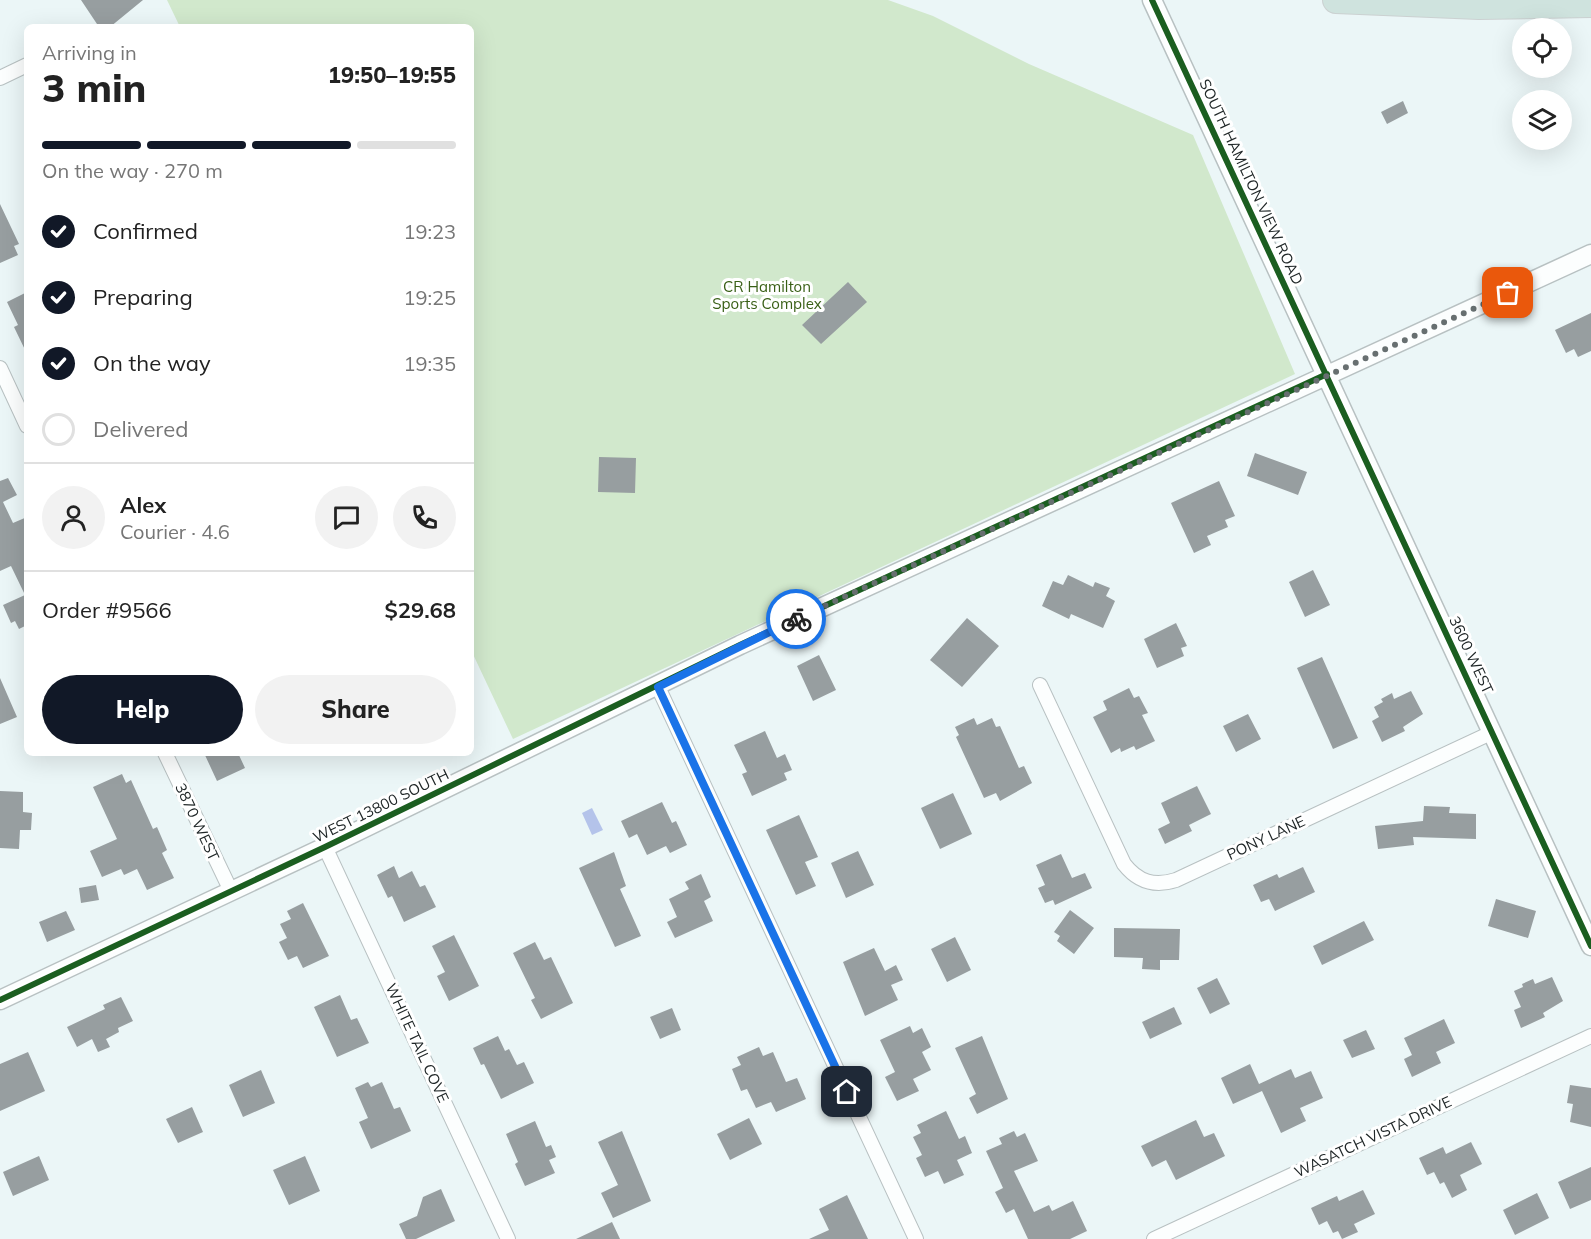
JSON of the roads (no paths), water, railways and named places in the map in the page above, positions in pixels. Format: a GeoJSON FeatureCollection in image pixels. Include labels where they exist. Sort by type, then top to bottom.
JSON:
{"type":"FeatureCollection","features":[{"type":"Feature","properties":{"kind":"highway"},"geometry":{"type":"LineString","coordinates":[[1336,0],[1468,6],[1591,4]]}},
{"type":"Feature","properties":{"kind":"street","name":"SOUTH HAMILTON VIEW ROAD"},"geometry":{"type":"LineString","coordinates":[[1152,0],[1327,374]]}},
{"type":"Feature","properties":{"kind":"street"},"geometry":{"type":"LineString","coordinates":[[0,78],[24,66]]}},
{"type":"Feature","properties":{"kind":"street","name":"WEST 13800 SOUTH"},"geometry":{"type":"LineString","coordinates":[[0,1000],[325,847],[751,640],[1591,254]]}},
{"type":"Feature","properties":{"kind":"street"},"geometry":{"type":"LineString","coordinates":[[0,368],[24,420]]}},
{"type":"Feature","properties":{"kind":"street","name":"3600 WEST"},"geometry":{"type":"LineString","coordinates":[[1327,374],[1591,946]]}},
{"type":"Feature","properties":{"kind":"street","name":"PONY LANE"},"geometry":{"type":"LineString","coordinates":[[1040,685],[1124,864],[1136,878],[1145,882],[1166,884],[1493,732]]}},
{"type":"Feature","properties":{"kind":"street"},"geometry":{"type":"LineString","coordinates":[[658,687],[916,1239]]}},
{"type":"Feature","properties":{"kind":"street","name":"3870 WEST"},"geometry":{"type":"LineString","coordinates":[[166,756],[231,891]]}},
{"type":"Feature","properties":{"kind":"street","name":"WHITE TAIL COVE"},"geometry":{"type":"LineString","coordinates":[[325,847],[507,1239]]}},
{"type":"Feature","properties":{"kind":"street","name":"WASATCH VISTA DRIVE"},"geometry":{"type":"LineString","coordinates":[[1154,1239],[1591,1036]]}},
{"type":"Feature","properties":{"kind":"water"},"geometry":{"type":"Polygon","coordinates":[[[592,808],[603,830],[592,835],[582,813],[592,808]]]}},
{"type":"Feature","properties":{"kind":"park label","name":"CR Hamilton Sports Complex"},"geometry":{"type":"Point","coordinates":[767,296]}}]}
